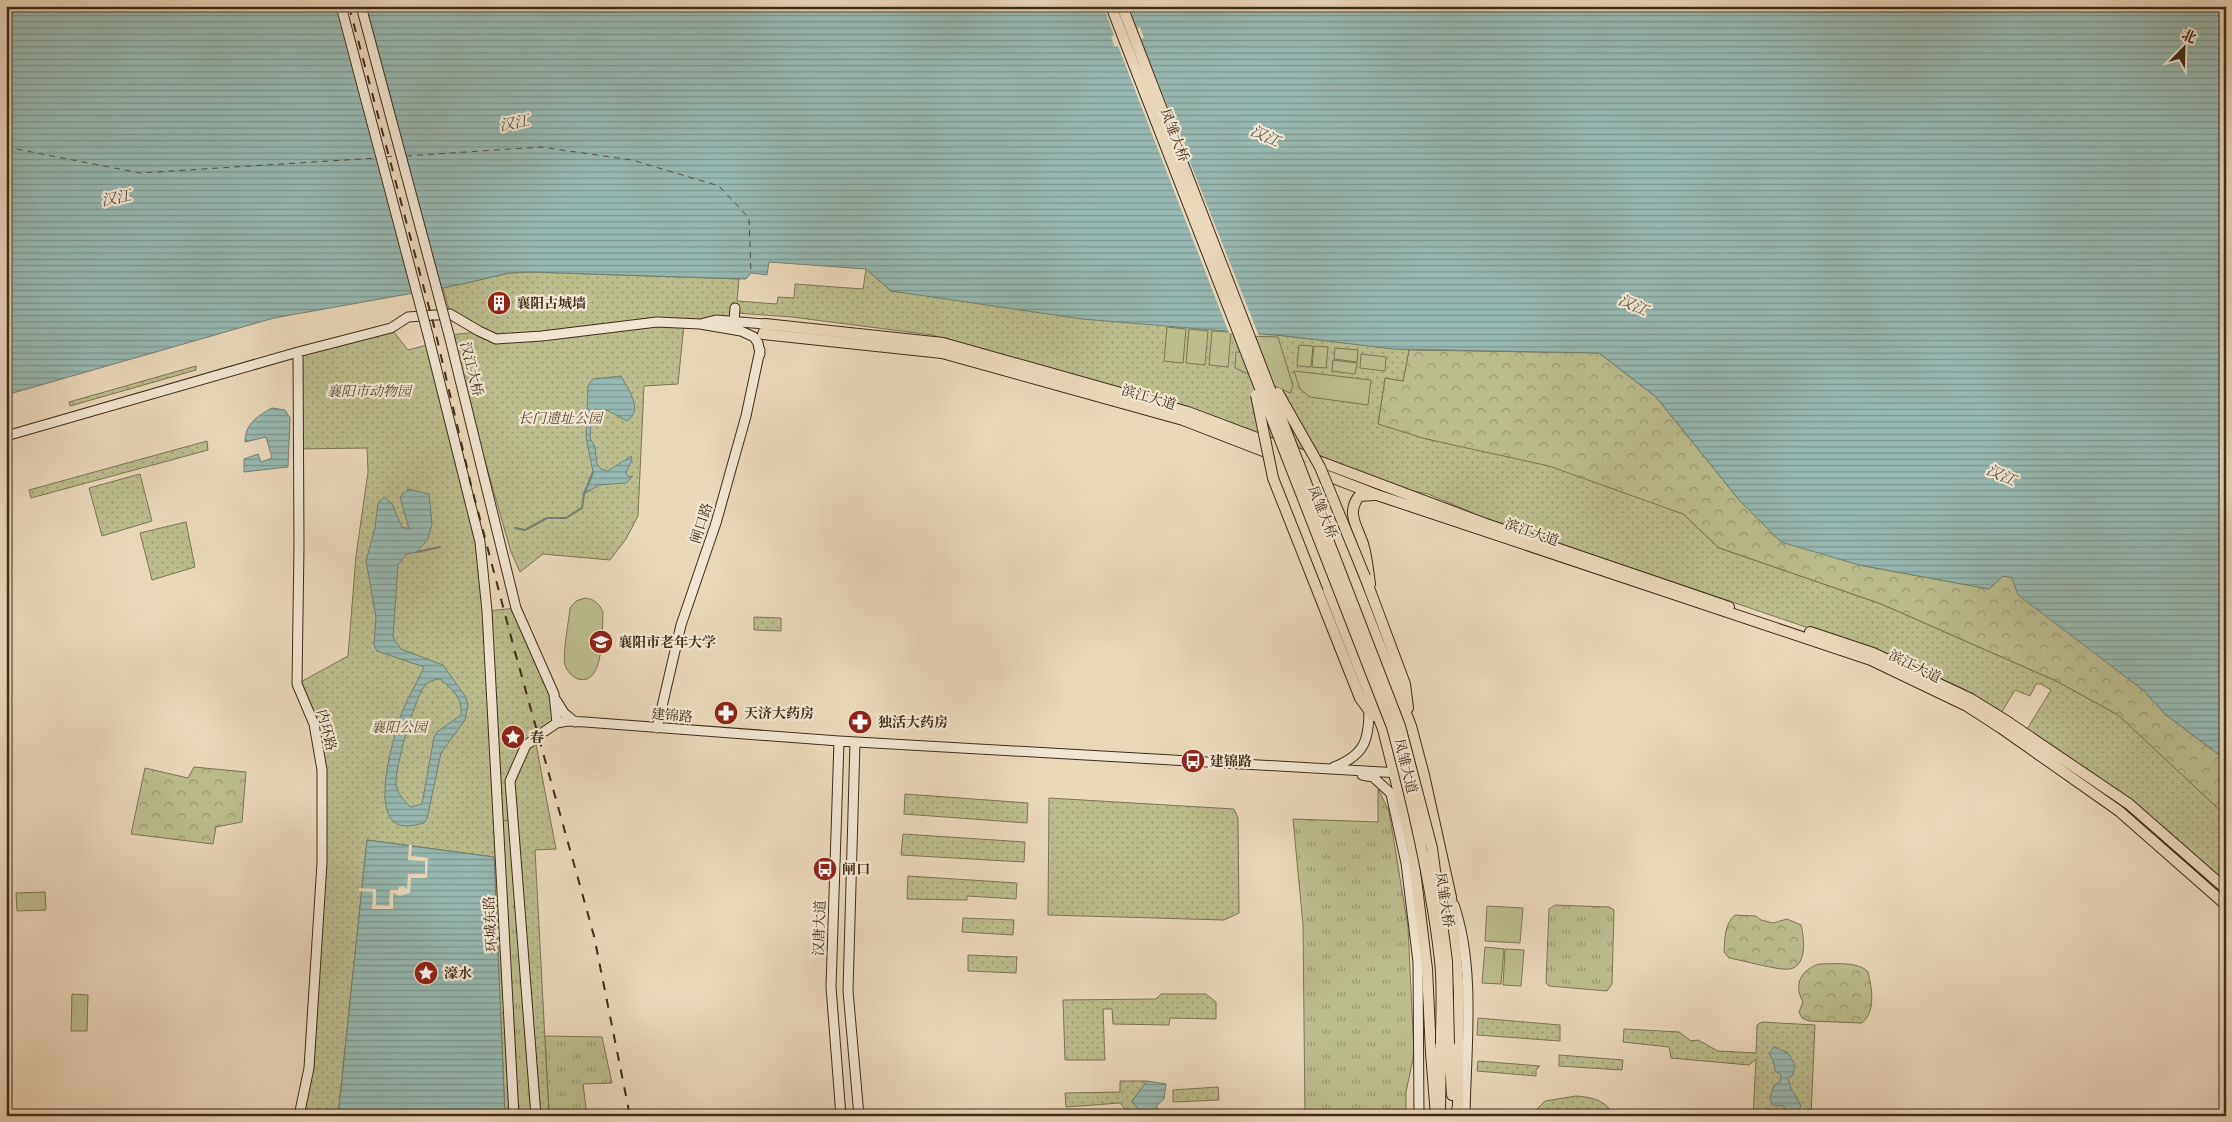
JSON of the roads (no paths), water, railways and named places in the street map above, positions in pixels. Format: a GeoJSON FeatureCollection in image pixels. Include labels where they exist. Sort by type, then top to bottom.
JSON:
{"type":"FeatureCollection","features":[{"type":"Feature","properties":{"kind":"main road","name":"凤雏大桥"},"geometry":{"type":"LineString","coordinates":[[1111,6],[1250,367],[1392,727],[1421,839],[1431,896],[1440,962],[1445,1044]]}},
{"type":"Feature","properties":{"kind":"main road","name":"凤雏大桥"},"geometry":{"type":"LineString","coordinates":[[1122,6],[1400,726],[1432,848],[1447,961],[1445,1044]]}},
{"type":"Feature","properties":{"kind":"main road","name":"滨江大道"},"geometry":{"type":"LineString","coordinates":[[764,329],[942,353],[1183,420],[1377,495],[1871,660],[1967,706],[2119,811],[2226,905]]}},
{"type":"Feature","properties":{"kind":"main road","name":"滨江大道"},"geometry":{"type":"LineString","coordinates":[[764,329],[943,343],[1188,412],[1486,524],[1873,653],[1971,699],[2004,720],[2129,804],[2226,889]]}},
{"type":"Feature","properties":{"kind":"main road"},"geometry":{"type":"LineString","coordinates":[[1261,362],[1320,467],[1365,577],[1405,684],[1411,726]]}},
{"type":"Feature","properties":{"kind":"main road"},"geometry":{"type":"LineString","coordinates":[[1250,367],[1273,478],[1360,698],[1383,729]]}},
{"type":"Feature","properties":{"kind":"main road"},"geometry":{"type":"LineString","coordinates":[[1227,437],[1269,464],[1294,501]]}},
{"type":"Feature","properties":{"kind":"main road","name":"凤雏大道"},"geometry":{"type":"LineString","coordinates":[[1270,442],[1383,729],[1412,846],[1427,969],[1436,1116]]}},
{"type":"Feature","properties":{"kind":"main road","name":"凤雏大道"},"geometry":{"type":"LineString","coordinates":[[1306,456],[1411,726],[1424,775],[1451,897],[1458,993],[1458,1105],[1456,1116]]}},
{"type":"Feature","properties":{"kind":"main road"},"geometry":{"type":"LineString","coordinates":[[1372,595],[1364,545],[1352,518],[1353,504],[1360,496],[1377,495]]}},
{"type":"Feature","properties":{"kind":"main road"},"geometry":{"type":"LineString","coordinates":[[1440,1116],[1445,1044]]}},
{"type":"Feature","properties":{"kind":"main road"},"geometry":{"type":"LineString","coordinates":[[1445,1044],[1452,1116]]}},
{"type":"Feature","properties":{"kind":"street","name":"环城东路"},"geometry":{"type":"LineString","coordinates":[[341,6],[428,335],[480,542],[487,611],[514,1116]]}},
{"type":"Feature","properties":{"kind":"street","name":"汉江大桥"},"geometry":{"type":"LineString","coordinates":[[361,6],[449,335],[516,608],[554,694],[557,723]]}},
{"type":"Feature","properties":{"kind":"street"},"geometry":{"type":"LineString","coordinates":[[734,321],[735,308]]}},
{"type":"Feature","properties":{"kind":"street"},"geometry":{"type":"LineString","coordinates":[[6,436],[298,352],[391,328],[408,317],[450,314],[479,332],[496,339],[542,336],[657,322],[700,324],[742,331],[754,337],[758,343],[760,354]]}},
{"type":"Feature","properties":{"kind":"street"},"geometry":{"type":"LineString","coordinates":[[700,324],[716,320],[734,321],[764,329]]}},
{"type":"Feature","properties":{"kind":"street","name":"闸口路"},"geometry":{"type":"LineString","coordinates":[[657,728],[681,625],[716,523],[746,416],[764,329]]}},
{"type":"Feature","properties":{"kind":"street","name":"内环路"},"geometry":{"type":"LineString","coordinates":[[298,352],[298,684],[314,724],[322,770],[322,853],[309,1068],[299,1116]]}},
{"type":"Feature","properties":{"kind":"street"},"geometry":{"type":"LineString","coordinates":[[554,694],[564,713],[576,722]]}},
{"type":"Feature","properties":{"kind":"street"},"geometry":{"type":"LineString","coordinates":[[1330,769],[1355,756],[1365,743],[1369,732],[1369,709]]}},
{"type":"Feature","properties":{"kind":"street","name":"建锦路"},"geometry":{"type":"LineString","coordinates":[[557,723],[576,722],[839,741],[1424,775]]}},
{"type":"Feature","properties":{"kind":"street"},"geometry":{"type":"LineString","coordinates":[[546,731],[557,723]]}},
{"type":"Feature","properties":{"kind":"street"},"geometry":{"type":"LineString","coordinates":[[535,738],[526,744],[510,781],[536,1116]]}},
{"type":"Feature","properties":{"kind":"street","name":"汉唐大道"},"geometry":{"type":"LineString","coordinates":[[839,741],[831,987],[841,1116]]}},
{"type":"Feature","properties":{"kind":"street"},"geometry":{"type":"LineString","coordinates":[[855,742],[848,991],[859,1116]]}},
{"type":"Feature","properties":{"kind":"street"},"geometry":{"type":"LineString","coordinates":[[1330,769],[1373,777],[1391,794],[1402,808]]}},
{"type":"Feature","properties":{"kind":"street"},"geometry":{"type":"LineString","coordinates":[[1391,794],[1407,872],[1418,962],[1419,1116]]}},
{"type":"Feature","properties":{"kind":"street"},"geometry":{"type":"LineString","coordinates":[[1451,897],[1458,917],[1465,959],[1467,1001],[1465,1116]]}},
{"type":"Feature","properties":{"kind":"water","name":"汉江"},"geometry":{"type":"Polygon","coordinates":[[[6,6],[2226,6],[2226,760],[2166,715],[2144,691],[2018,595],[2012,578],[2003,576],[1989,589],[1859,565],[1781,542],[1740,501],[1656,397],[1599,353],[1393,349],[1286,336],[1082,319],[891,291],[866,269],[769,262],[767,275],[751,273],[746,279],[530,272],[509,273],[458,285],[274,318],[6,395],[6,6]]]}},
{"type":"Feature","properties":{"kind":"water"},"geometry":{"type":"Polygon","coordinates":[[[621,376],[633,399],[634,411],[632,416],[627,421],[607,410],[591,423],[590,438],[595,447],[597,464],[601,469],[608,471],[631,456],[632,460],[626,473],[628,477],[633,476],[626,483],[599,485],[584,494],[593,472],[586,436],[588,386],[593,379],[621,376]]]}},
{"type":"Feature","properties":{"kind":"water"},"geometry":{"type":"Polygon","coordinates":[[[272,408],[285,410],[290,418],[288,467],[244,472],[244,459],[258,454],[261,462],[272,458],[266,437],[245,442],[247,430],[253,421],[272,408]]]}},
{"type":"Feature","properties":{"kind":"water"},"geometry":{"type":"Polygon","coordinates":[[[408,489],[429,494],[432,524],[428,539],[417,552],[407,554],[398,565],[393,637],[401,649],[443,665],[465,696],[468,704],[465,720],[441,753],[427,819],[424,823],[407,826],[397,824],[389,816],[385,789],[390,755],[401,715],[424,667],[377,651],[374,645],[376,617],[366,561],[375,528],[378,503],[384,497],[392,504],[402,527],[409,529],[400,497],[408,489]],[[440,679],[429,682],[424,687],[415,706],[406,734],[396,784],[399,794],[410,807],[422,804],[434,737],[437,732],[461,715],[458,699],[452,690],[440,679]]]}},
{"type":"Feature","properties":{"kind":"water","name":"濠水"},"geometry":{"type":"Polygon","coordinates":[[[367,840],[494,857],[505,1116],[338,1116],[367,840]]]}},
{"type":"Feature","properties":{"kind":"water"},"geometry":{"type":"Polygon","coordinates":[[[1774,1047],[1788,1053],[1795,1065],[1793,1075],[1788,1078],[1801,1106],[1795,1116],[1785,1116],[1784,1106],[1772,1105],[1770,1098],[1774,1085],[1780,1082],[1781,1075],[1775,1071],[1774,1063],[1769,1053],[1774,1047]]]}},
{"type":"Feature","properties":{"kind":"water"},"geometry":{"type":"Polygon","coordinates":[[[1147,1081],[1166,1084],[1164,1099],[1156,1107],[1162,1112],[1162,1116],[1144,1116],[1132,1101],[1147,1081]]]}},
{"type":"Feature","properties":{"kind":"waterway"},"geometry":{"type":"LineString","coordinates":[[515,528],[525,530],[547,518],[566,518],[582,508],[584,494],[593,472]]}},
{"type":"Feature","properties":{"kind":"waterway"},"geometry":{"type":"LineString","coordinates":[[417,552],[440,547]]}},
{"type":"Feature","properties":{"kind":"railway"},"geometry":{"type":"LineString","coordinates":[[349,6],[435,330],[471,485],[594,936],[630,1116]]}},
{"type":"Feature","properties":{"kind":"place","name":"襄阳古城墙"},"geometry":{"type":"Point","coordinates":[499,303]}},
{"type":"Feature","properties":{"kind":"place","name":"襄阳市老年大学"},"geometry":{"type":"Point","coordinates":[601,642]}},
{"type":"Feature","properties":{"kind":"place","name":"天济大药房"},"geometry":{"type":"Point","coordinates":[726,713]}},
{"type":"Feature","properties":{"kind":"place","name":"独活大药房"},"geometry":{"type":"Point","coordinates":[860,722]}},
{"type":"Feature","properties":{"kind":"place","name":"春"},"geometry":{"type":"Point","coordinates":[513,737]}},
{"type":"Feature","properties":{"kind":"place","name":"建锦路"},"geometry":{"type":"Point","coordinates":[1193,761]}},
{"type":"Feature","properties":{"kind":"place","name":"闸口"},"geometry":{"type":"Point","coordinates":[825,869]}},
{"type":"Feature","properties":{"kind":"place","name":"濠水"},"geometry":{"type":"Point","coordinates":[426,973]}},
{"type":"Feature","properties":{"kind":"park label","name":"襄阳市动物园"},"geometry":{"type":"Point","coordinates":[369,391]}},
{"type":"Feature","properties":{"kind":"park label","name":"长门遗址公园"},"geometry":{"type":"Point","coordinates":[560,418]}},
{"type":"Feature","properties":{"kind":"park label","name":"襄阳公园"},"geometry":{"type":"Point","coordinates":[399,727]}}]}
